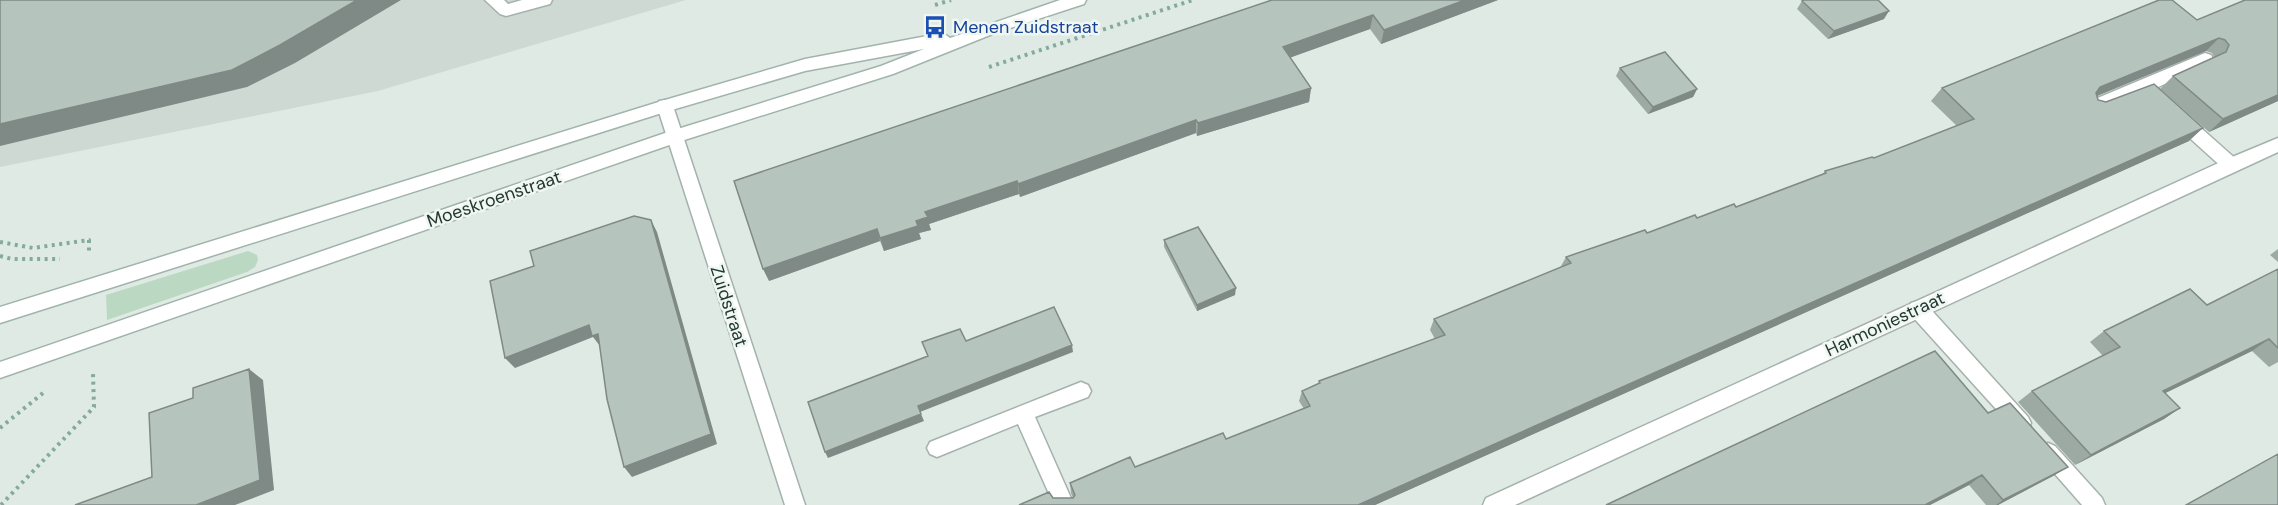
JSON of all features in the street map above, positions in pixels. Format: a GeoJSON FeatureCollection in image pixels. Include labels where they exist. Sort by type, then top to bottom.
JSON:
{"type":"FeatureCollection","features":[{"type":"Feature","properties":{"kind":"street"},"geometry":{"type":"LineString","coordinates":[[493,0],[506,10],[544,0]]}},
{"type":"Feature","properties":{"kind":"street","name":"Moeskroenstraat"},"geometry":{"type":"LineString","coordinates":[[0,370],[674,137],[887,70],[989,29],[1078,0]]}},
{"type":"Feature","properties":{"kind":"street","name":"Moeskroenstraat"},"geometry":{"type":"LineString","coordinates":[[0,315],[665,106],[805,65],[910,47],[989,29]]}},
{"type":"Feature","properties":{"kind":"street"},"geometry":{"type":"LineString","coordinates":[[2094,107],[2205,59]]}},
{"type":"Feature","properties":{"kind":"street"},"geometry":{"type":"LineString","coordinates":[[2143,86],[2231,165]]}},
{"type":"Feature","properties":{"kind":"street","name":"Zuidstraat"},"geometry":{"type":"LineString","coordinates":[[665,106],[795,505]]}},
{"type":"Feature","properties":{"kind":"street","name":"Harmoniestraat"},"geometry":{"type":"LineString","coordinates":[[1493,505],[2278,145]]}},
{"type":"Feature","properties":{"kind":"street"},"geometry":{"type":"LineString","coordinates":[[1918,309],[2096,505]]}},
{"type":"Feature","properties":{"kind":"street"},"geometry":{"type":"LineString","coordinates":[[937,448],[1081,391]]}},
{"type":"Feature","properties":{"kind":"street"},"geometry":{"type":"LineString","coordinates":[[1023,413],[1064,505]]}},
{"type":"Feature","properties":{"kind":"path"},"geometry":{"type":"LineString","coordinates":[[0,242],[12,247],[48,248],[89,240]]}},
{"type":"Feature","properties":{"kind":"path"},"geometry":{"type":"LineString","coordinates":[[0,256],[12,259],[62,258]]}},
{"type":"Feature","properties":{"kind":"path"},"geometry":{"type":"LineString","coordinates":[[0,428],[46,391]]}},
{"type":"Feature","properties":{"kind":"shaded area"},"geometry":{"type":"Polygon","coordinates":[[[0,0],[686,0],[378,91],[0,167],[0,0]]]}},
{"type":"Feature","properties":{"kind":"green space"},"geometry":{"type":"Polygon","coordinates":[[[248,251],[257,255],[258,260],[255,267],[247,272],[107,320],[106,295],[248,251]]]}},
{"type":"Feature","properties":{"kind":"building"},"geometry":{"type":"Polygon","coordinates":[[[0,0],[357,0],[232,70],[0,124],[0,0]]]}},
{"type":"Feature","properties":{"kind":"building"},"geometry":{"type":"Polygon","coordinates":[[[1272,0],[1465,0],[1384,30],[1373,15],[1283,47],[1311,88],[1198,123],[1196,120],[1018,184],[1017,181],[925,212],[928,217],[916,221],[918,226],[880,238],[877,229],[763,269],[734,181],[1272,0]]]}},
{"type":"Feature","properties":{"kind":"building"},"geometry":{"type":"Polygon","coordinates":[[[1878,0],[1889,11],[1834,31],[1802,1],[1878,0]]]}},
{"type":"Feature","properties":{"kind":"building"},"geometry":{"type":"Polygon","coordinates":[[[2159,0],[2172,0],[2197,20],[2245,0],[2278,0],[2278,95],[2223,119],[2173,76],[2226,52],[2229,45],[2225,40],[2219,38],[2100,87],[2096,93],[2098,100],[2106,102],[2154,84],[2203,128],[1358,505],[1019,505],[1049,492],[1053,498],[1073,498],[1075,495],[1070,483],[1130,457],[1135,467],[1223,433],[1226,439],[1310,406],[1302,391],[1320,383],[1319,381],[1445,335],[1434,319],[1571,263],[1566,257],[1645,230],[1647,233],[1695,215],[1697,218],[1734,204],[1736,207],[1826,173],[1825,171],[1874,158],[1974,119],[1942,88],[2159,0]]]}},
{"type":"Feature","properties":{"kind":"building"},"geometry":{"type":"Polygon","coordinates":[[[1665,52],[1697,89],[1653,107],[1620,68],[1665,52]]]}},
{"type":"Feature","properties":{"kind":"building"},"geometry":{"type":"Polygon","coordinates":[[[634,216],[651,220],[711,434],[624,467],[607,399],[598,334],[592,336],[589,325],[505,358],[490,281],[534,266],[530,251],[634,216]]]}},
{"type":"Feature","properties":{"kind":"building"},"geometry":{"type":"Polygon","coordinates":[[[1198,227],[1236,288],[1197,305],[1164,240],[1198,227]]]}},
{"type":"Feature","properties":{"kind":"building"},"geometry":{"type":"Polygon","coordinates":[[[2278,269],[2278,348],[2269,339],[2163,391],[2180,408],[2091,455],[2032,391],[2120,347],[2104,331],[2190,289],[2207,305],[2278,269]]]}},
{"type":"Feature","properties":{"kind":"building"},"geometry":{"type":"Polygon","coordinates":[[[1054,307],[1072,345],[918,406],[921,414],[825,452],[808,402],[928,356],[922,342],[960,329],[966,341],[1054,307]]]}},
{"type":"Feature","properties":{"kind":"building"},"geometry":{"type":"Polygon","coordinates":[[[1935,351],[1988,413],[2010,403],[2068,467],[2003,500],[1982,475],[1925,505],[1606,505],[1935,351]]]}},
{"type":"Feature","properties":{"kind":"building"},"geometry":{"type":"Polygon","coordinates":[[[249,369],[260,480],[196,505],[75,505],[152,477],[149,413],[193,398],[193,388],[249,369]]]}},
{"type":"Feature","properties":{"kind":"building"},"geometry":{"type":"Polygon","coordinates":[[[2278,454],[2278,505],[2186,505],[2278,454]]]}},
{"type":"Feature","properties":{"kind":"place","name":"Menen Zuidstraat"},"geometry":{"type":"Point","coordinates":[935,27]}}]}
